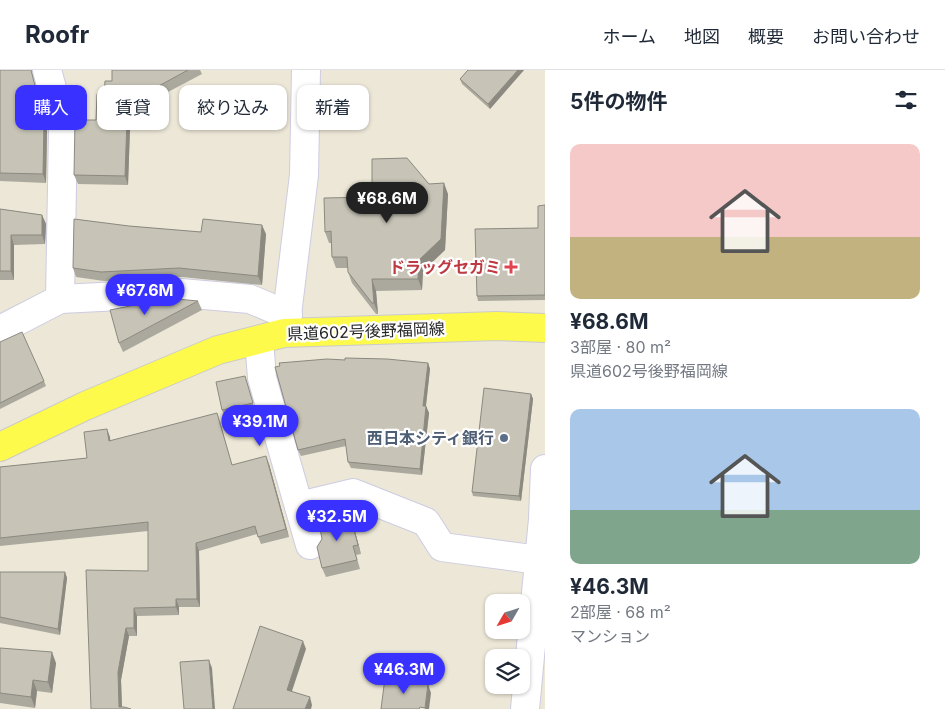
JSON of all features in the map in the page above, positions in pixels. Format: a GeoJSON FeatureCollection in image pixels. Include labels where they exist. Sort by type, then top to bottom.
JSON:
{"type":"FeatureCollection","features":[{"type":"Feature","properties":{"kind":"main road","name":"県道602号後野福岡線"},"geometry":{"type":"LineString","coordinates":[[0,447],[85,406],[218,350],[259,340],[286,324],[545,328]]}},
{"type":"Feature","properties":{"kind":"street"},"geometry":{"type":"LineString","coordinates":[[47,70],[63,129],[60,299]]}},
{"type":"Feature","properties":{"kind":"street"},"geometry":{"type":"LineString","coordinates":[[0,330],[60,299],[182,294],[250,299],[286,324],[304,175],[306,70]]}},
{"type":"Feature","properties":{"kind":"street"},"geometry":{"type":"LineString","coordinates":[[259,340],[262,378],[310,545]]}},
{"type":"Feature","properties":{"kind":"street"},"geometry":{"type":"LineString","coordinates":[[525,709],[540,560],[545,469]]}},
{"type":"Feature","properties":{"kind":"street"},"geometry":{"type":"LineString","coordinates":[[299,506],[353,492],[426,522],[442,547],[540,560]]}},
{"type":"Feature","properties":{"kind":"building"},"geometry":{"type":"Polygon","coordinates":[[[0,70],[31,70],[35,85],[15,85],[15,130],[44,130],[43,174],[0,173],[0,70]]]}},
{"type":"Feature","properties":{"kind":"building"},"geometry":{"type":"Polygon","coordinates":[[[112,70],[188,70],[160,85],[105,85],[105,81],[112,81],[112,70]]]}},
{"type":"Feature","properties":{"kind":"building"},"geometry":{"type":"Polygon","coordinates":[[[468,70],[518,70],[488,104],[460,79],[468,70]]]}},
{"type":"Feature","properties":{"kind":"building"},"geometry":{"type":"Polygon","coordinates":[[[97,94],[97,130],[127,130],[125,176],[74,175],[75,130],[87,130],[87,120],[96,120],[97,94]]]}},
{"type":"Feature","properties":{"kind":"building"},"geometry":{"type":"Polygon","coordinates":[[[407,158],[429,184],[444,183],[441,239],[419,260],[418,279],[372,279],[374,303],[372,303],[348,272],[347,257],[332,257],[331,231],[325,232],[324,198],[372,197],[372,159],[407,158]]]}},
{"type":"Feature","properties":{"kind":"building","name":"ドラッグセガミ"},"geometry":{"type":"Polygon","coordinates":[[[545,205],[545,295],[477,296],[475,229],[538,228],[538,206],[545,205]]]}},
{"type":"Feature","properties":{"kind":"building"},"geometry":{"type":"Polygon","coordinates":[[[0,209],[42,215],[42,235],[11,235],[11,271],[0,271],[0,209]]]}},
{"type":"Feature","properties":{"kind":"building"},"geometry":{"type":"Polygon","coordinates":[[[74,219],[201,232],[203,219],[262,225],[258,276],[179,268],[101,272],[73,268],[74,219]]]}},
{"type":"Feature","properties":{"kind":"building"},"geometry":{"type":"Polygon","coordinates":[[[177,299],[198,301],[119,343],[110,310],[155,301],[177,299]]]}},
{"type":"Feature","properties":{"kind":"building"},"geometry":{"type":"Polygon","coordinates":[[[22,332],[44,381],[0,403],[0,342],[22,332]]]}},
{"type":"Feature","properties":{"kind":"building"},"geometry":{"type":"Polygon","coordinates":[[[345,358],[387,359],[428,363],[423,406],[426,406],[420,469],[348,462],[345,439],[298,450],[275,367],[280,366],[279,363],[327,359],[345,360],[345,358]]]}},
{"type":"Feature","properties":{"kind":"building"},"geometry":{"type":"Polygon","coordinates":[[[245,376],[253,403],[222,410],[216,382],[245,376]]]}},
{"type":"Feature","properties":{"kind":"building","name":"西日本シティ銀行"},"geometry":{"type":"Polygon","coordinates":[[[484,388],[531,394],[519,496],[472,492],[484,388]]]}},
{"type":"Feature","properties":{"kind":"building"},"geometry":{"type":"Polygon","coordinates":[[[217,413],[232,465],[266,456],[286,529],[258,537],[255,526],[196,543],[197,599],[176,599],[176,607],[134,608],[134,628],[126,628],[118,672],[119,707],[131,709],[91,709],[86,570],[148,571],[148,522],[0,538],[0,467],[87,458],[84,432],[107,429],[109,441],[217,413]]]}},
{"type":"Feature","properties":{"kind":"building"},"geometry":{"type":"Polygon","coordinates":[[[350,515],[358,545],[353,546],[357,560],[322,568],[317,547],[322,539],[319,523],[350,515]]]}},
{"type":"Feature","properties":{"kind":"building"},"geometry":{"type":"Polygon","coordinates":[[[0,572],[65,572],[58,629],[0,617],[0,572]]]}},
{"type":"Feature","properties":{"kind":"building"},"geometry":{"type":"Polygon","coordinates":[[[260,626],[303,641],[287,690],[310,697],[305,709],[233,709],[260,626]]]}},
{"type":"Feature","properties":{"kind":"building"},"geometry":{"type":"Polygon","coordinates":[[[0,648],[52,652],[48,682],[33,680],[31,697],[0,693],[0,648]]]}},
{"type":"Feature","properties":{"kind":"building"},"geometry":{"type":"Polygon","coordinates":[[[209,660],[213,709],[184,709],[180,662],[209,660]]]}},
{"type":"Feature","properties":{"kind":"building"},"geometry":{"type":"Polygon","coordinates":[[[385,678],[428,684],[425,708],[381,709],[385,678]]]}},
{"type":"Feature","properties":{"kind":"place","name":"ドラッグセガミ"},"geometry":{"type":"Point","coordinates":[511,267]}},
{"type":"Feature","properties":{"kind":"place","name":"西日本シティ銀行"},"geometry":{"type":"Point","coordinates":[504,438]}}]}
